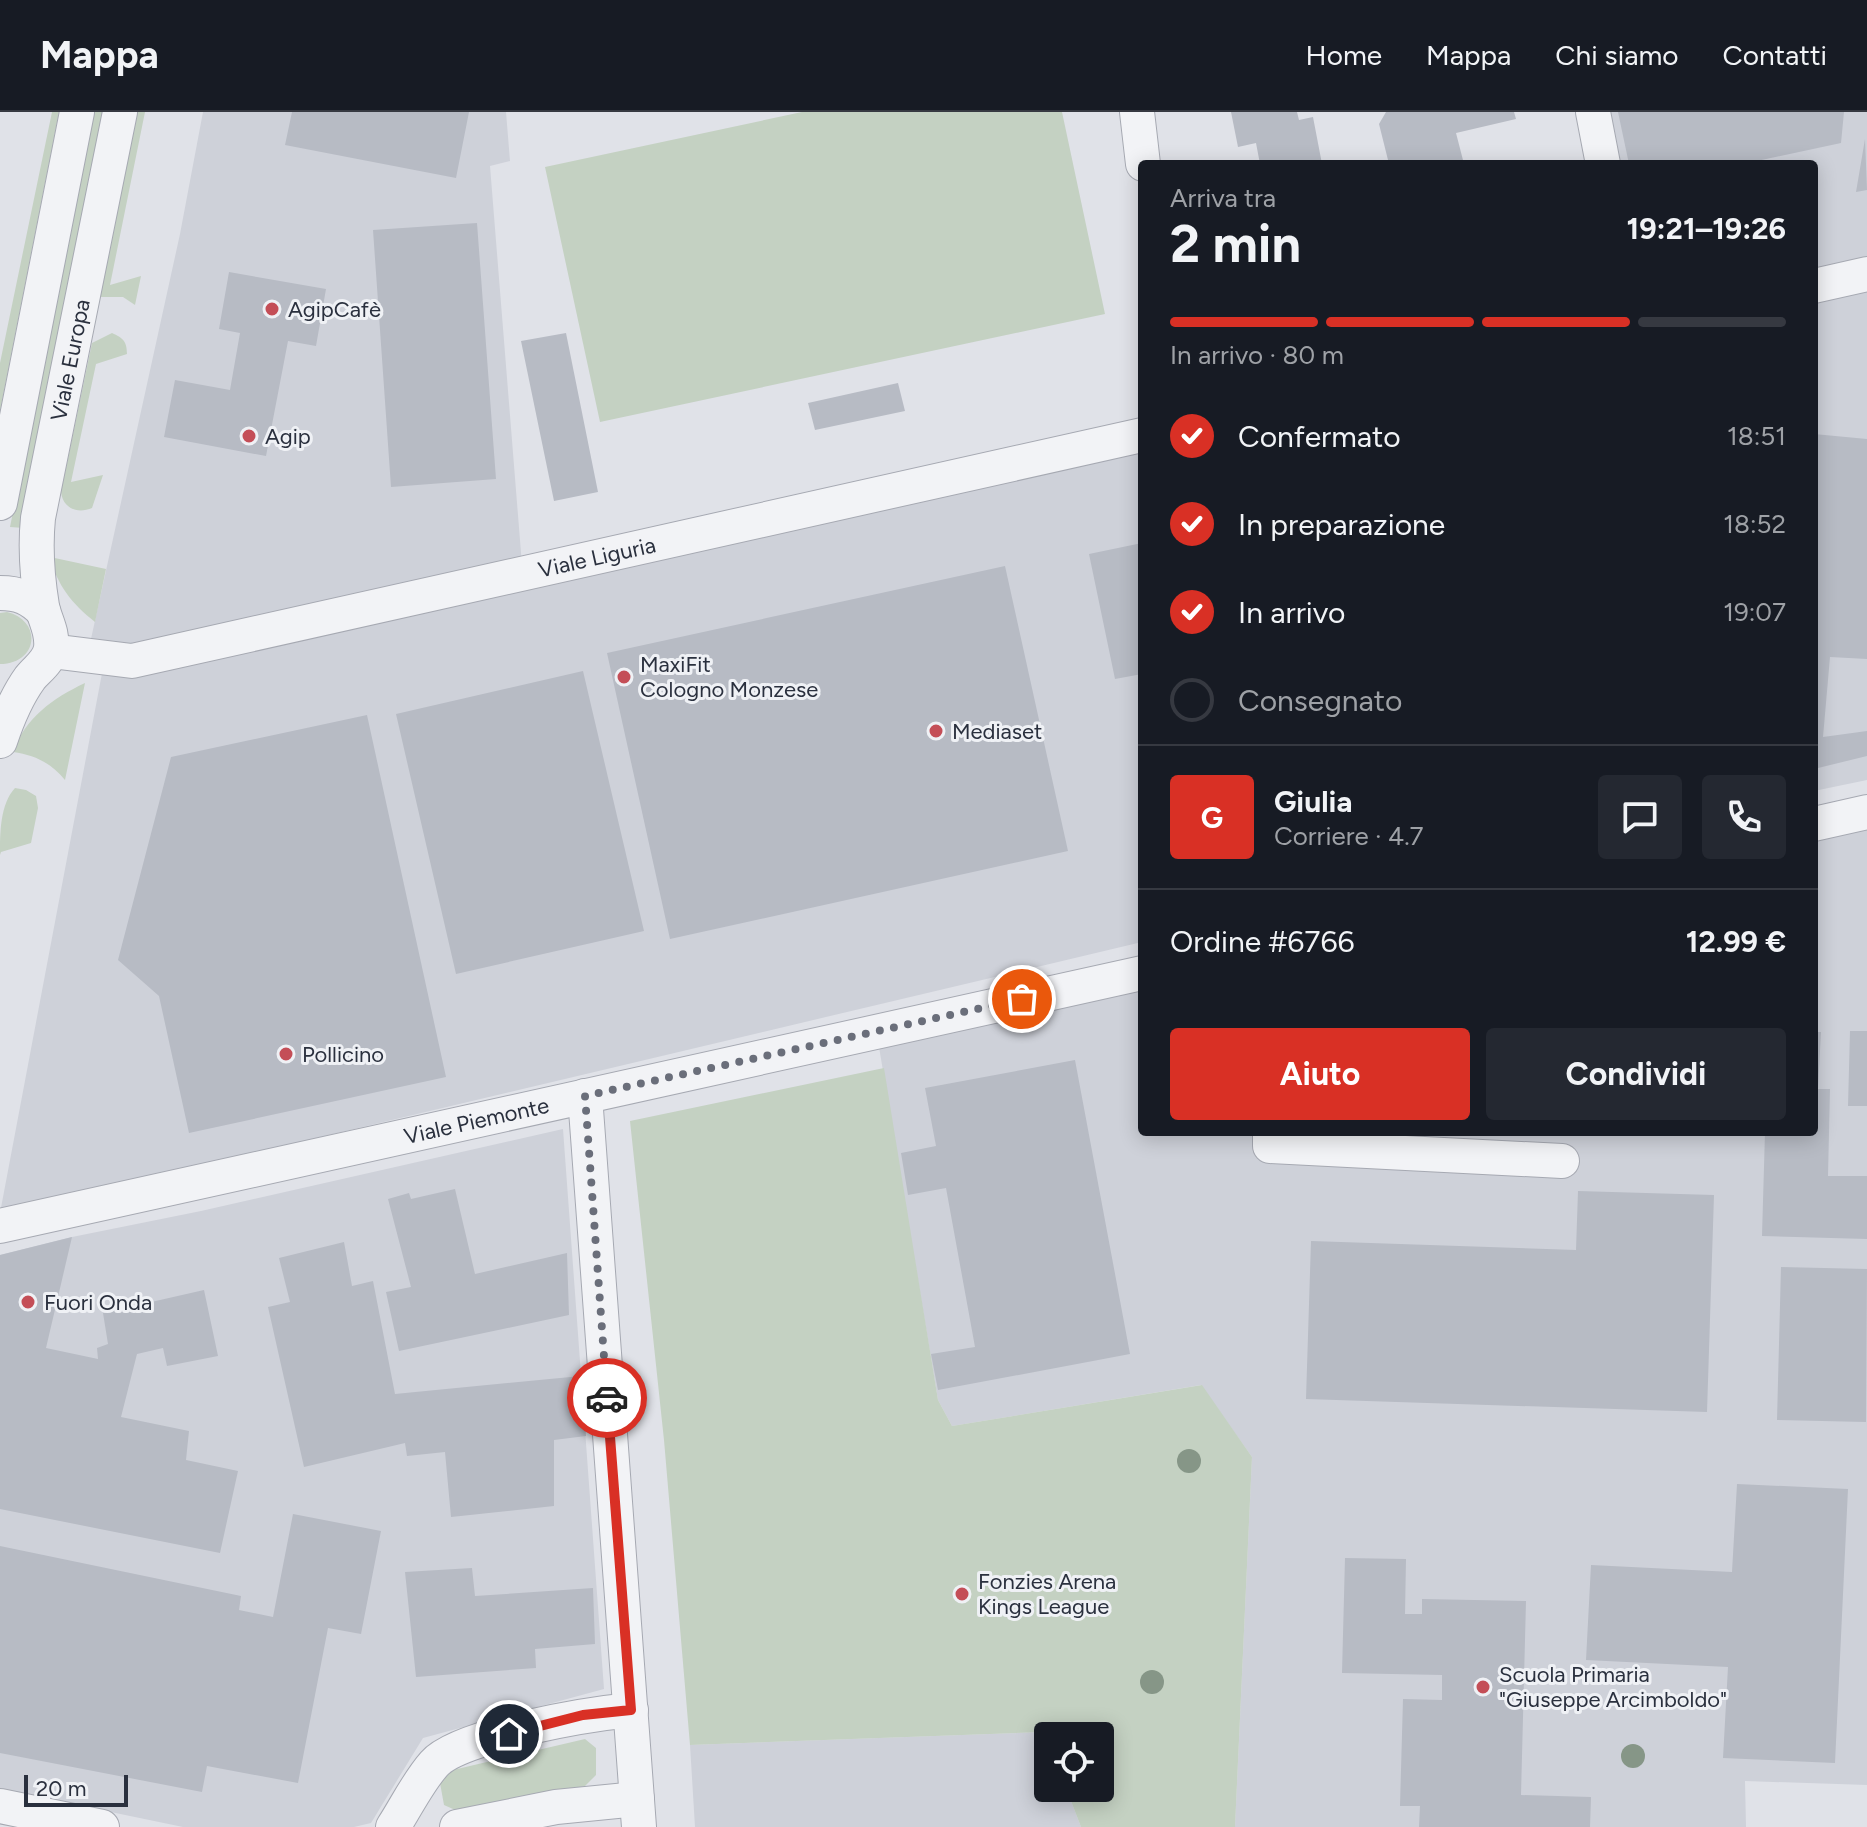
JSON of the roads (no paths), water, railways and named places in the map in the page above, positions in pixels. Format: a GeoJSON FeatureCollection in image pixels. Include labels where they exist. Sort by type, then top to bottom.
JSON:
{"type":"FeatureCollection","features":[{"type":"Feature","properties":{"kind":"street","name":"Viale Europa"},"geometry":{"type":"LineString","coordinates":[[0,503],[77,112]]}},
{"type":"Feature","properties":{"kind":"street","name":"Viale Europa"},"geometry":{"type":"LineString","coordinates":[[51,651],[51,628],[43,611],[37,575],[38,518],[120,112]]}},
{"type":"Feature","properties":{"kind":"street"},"geometry":{"type":"LineString","coordinates":[[1137,112],[1143,160]]}},
{"type":"Feature","properties":{"kind":"street"},"geometry":{"type":"LineString","coordinates":[[1593,112],[1602,160]]}},
{"type":"Feature","properties":{"kind":"street"},"geometry":{"type":"LineString","coordinates":[[1818,285],[1867,274]]}},
{"type":"Feature","properties":{"kind":"street","name":"Viale Liguria"},"geometry":{"type":"LineString","coordinates":[[51,651],[132,661],[1138,436]]}},
{"type":"Feature","properties":{"kind":"street"},"geometry":{"type":"LineString","coordinates":[[0,593],[19,594],[32,600],[43,611]]}},
{"type":"Feature","properties":{"kind":"street"},"geometry":{"type":"LineString","coordinates":[[0,741],[15,681],[44,665],[51,651]]}},
{"type":"Feature","properties":{"kind":"street"},"geometry":{"type":"LineString","coordinates":[[1818,823],[1867,812]]}},
{"type":"Feature","properties":{"kind":"street","name":"Viale Piemonte"},"geometry":{"type":"LineString","coordinates":[[0,1226],[1138,974]]}},
{"type":"Feature","properties":{"kind":"street"},"geometry":{"type":"LineString","coordinates":[[457,1827],[556,1807],[638,1813],[585,1096]]}},
{"type":"Feature","properties":{"kind":"street"},"geometry":{"type":"LineString","coordinates":[[1270,1136],[1270,1146],[1562,1161]]}},
{"type":"Feature","properties":{"kind":"street"},"geometry":{"type":"LineString","coordinates":[[393,1827],[435,1763],[459,1746],[583,1715],[631,1710]]}},
{"type":"Feature","properties":{"kind":"street"},"geometry":{"type":"LineString","coordinates":[[0,1806],[102,1827]]}},
{"type":"Feature","properties":{"kind":"place","name":"AgipCafè"},"geometry":{"type":"Point","coordinates":[272,309]}},
{"type":"Feature","properties":{"kind":"place","name":"Agip"},"geometry":{"type":"Point","coordinates":[249,436]}},
{"type":"Feature","properties":{"kind":"place","name":"MaxiFit Cologno Monzese"},"geometry":{"type":"Point","coordinates":[624,677]}},
{"type":"Feature","properties":{"kind":"place","name":"Mediaset"},"geometry":{"type":"Point","coordinates":[936,731]}},
{"type":"Feature","properties":{"kind":"place","name":"Pollicino"},"geometry":{"type":"Point","coordinates":[286,1054]}},
{"type":"Feature","properties":{"kind":"place","name":"Fuori Onda"},"geometry":{"type":"Point","coordinates":[28,1302]}},
{"type":"Feature","properties":{"kind":"place","name":"Fonzies Arena Kings League"},"geometry":{"type":"Point","coordinates":[962,1594]}},
{"type":"Feature","properties":{"kind":"place","name":"Scuola Primaria \"Giuseppe Arcimboldo\""},"geometry":{"type":"Point","coordinates":[1483,1687]}}]}
